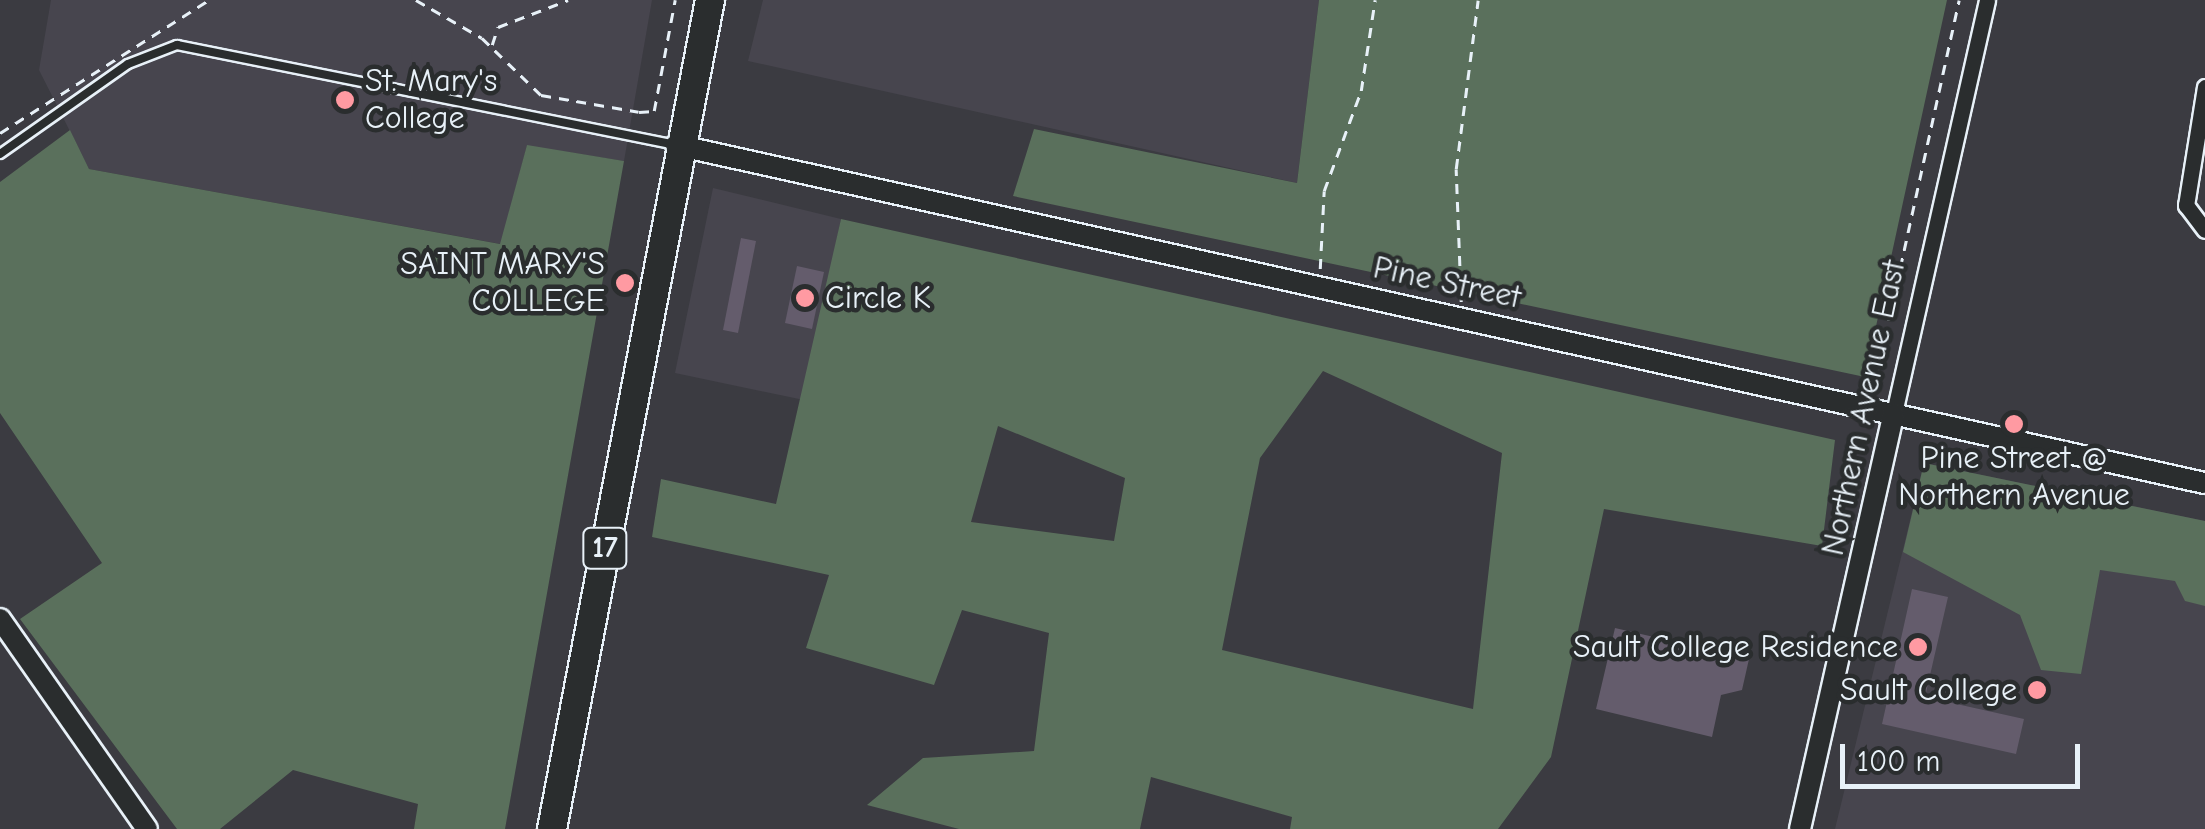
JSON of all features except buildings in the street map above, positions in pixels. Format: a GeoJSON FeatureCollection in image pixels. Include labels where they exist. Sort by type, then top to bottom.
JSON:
{"type":"FeatureCollection","features":[{"type":"Feature","properties":{"kind":"highway","name":"17"},"geometry":{"type":"LineString","coordinates":[[552,829],[710,2]]}},
{"type":"Feature","properties":{"kind":"street","name":"Northern Avenue East"},"geometry":{"type":"LineString","coordinates":[[1800,829],[1987,0]]}},
{"type":"Feature","properties":{"kind":"street"},"geometry":{"type":"LineString","coordinates":[[2205,87],[2186,168],[2186,205],[2205,230]]}},
{"type":"Feature","properties":{"kind":"street","name":"Pine Street"},"geometry":{"type":"LineString","coordinates":[[680,145],[2205,483]]}},
{"type":"Feature","properties":{"kind":"street"},"geometry":{"type":"LineString","coordinates":[[0,619],[148,829]]}},
{"type":"Feature","properties":{"kind":"lane"},"geometry":{"type":"LineString","coordinates":[[0,154],[128,64],[176,45],[680,145]]}},
{"type":"Feature","properties":{"kind":"path"},"geometry":{"type":"LineString","coordinates":[[0,133],[209,0]]}},
{"type":"Feature","properties":{"kind":"path"},"geometry":{"type":"LineString","coordinates":[[416,0],[492,46],[540,94],[654,111],[675,0]]}},
{"type":"Feature","properties":{"kind":"path"},"geometry":{"type":"LineString","coordinates":[[492,46],[498,27],[568,0]]}},
{"type":"Feature","properties":{"kind":"path"},"geometry":{"type":"LineString","coordinates":[[1319,286],[1324,191],[1361,92],[1375,0]]}},
{"type":"Feature","properties":{"kind":"path"},"geometry":{"type":"LineString","coordinates":[[1458,316],[1456,169],[1478,0]]}},
{"type":"Feature","properties":{"kind":"path"},"geometry":{"type":"LineString","coordinates":[[1870,408],[1959,0]]}},
{"type":"Feature","properties":{"kind":"shaded area","name":"St. Mary's College"},"geometry":{"type":"Polygon","coordinates":[[[51,0],[652,0],[624,161],[527,146],[501,244],[89,169],[39,70],[51,0]]]}},
{"type":"Feature","properties":{"kind":"shaded area"},"geometry":{"type":"Polygon","coordinates":[[[763,0],[1319,0],[1297,183],[748,61],[763,0]]]}},
{"type":"Feature","properties":{"kind":"shaded area"},"geometry":{"type":"Polygon","coordinates":[[[713,188],[841,219],[804,400],[675,373],[713,188]]]}},
{"type":"Feature","properties":{"kind":"shaded area","name":"Sault College"},"geometry":{"type":"Polygon","coordinates":[[[1924,463],[2205,521],[2205,829],[1835,829],[1924,463]]]}},
{"type":"Feature","properties":{"kind":"green space"},"geometry":{"type":"Polygon","coordinates":[[[1319,0],[1947,0],[1865,377],[1013,196],[1034,129],[1297,183],[1319,0]]]}},
{"type":"Feature","properties":{"kind":"green space"},"geometry":{"type":"Polygon","coordinates":[[[70,130],[89,169],[500,244],[527,145],[624,161],[505,829],[414,829],[418,804],[293,770],[220,829],[177,829],[20,619],[102,563],[0,413],[0,182],[70,130]]]}},
{"type":"Feature","properties":{"kind":"green space"},"geometry":{"type":"Polygon","coordinates":[[[841,219],[1835,440],[1822,546],[1604,509],[1551,757],[1498,829],[1290,829],[1292,817],[1151,777],[1140,829],[959,829],[867,805],[923,758],[1034,751],[1049,633],[962,610],[934,685],[806,648],[829,575],[652,537],[661,479],[776,504],[841,219]],[[1323,371],[1260,458],[1222,650],[1473,709],[1502,453],[1323,371]],[[998,426],[971,522],[1114,541],[1125,478],[998,426]]]}},
{"type":"Feature","properties":{"kind":"green space"},"geometry":{"type":"Polygon","coordinates":[[[1924,463],[2205,521],[2205,606],[2185,601],[2175,581],[2100,570],[2081,674],[2041,670],[2020,615],[1903,552],[1924,463]]]}},
{"type":"Feature","properties":{"kind":"place","name":"St. Mary's College"},"geometry":{"type":"Point","coordinates":[345,100]}},
{"type":"Feature","properties":{"kind":"place","name":"SAINT MARY'S COLLEGE"},"geometry":{"type":"Point","coordinates":[625,283]}},
{"type":"Feature","properties":{"kind":"place","name":"Circle K"},"geometry":{"type":"Point","coordinates":[805,298]}},
{"type":"Feature","properties":{"kind":"place","name":"Pine Street @ Northern Avenue"},"geometry":{"type":"Point","coordinates":[2014,424]}},
{"type":"Feature","properties":{"kind":"place","name":"Sault College Residence"},"geometry":{"type":"Point","coordinates":[1918,647]}},
{"type":"Feature","properties":{"kind":"place","name":"Sault College"},"geometry":{"type":"Point","coordinates":[2037,690]}}]}
